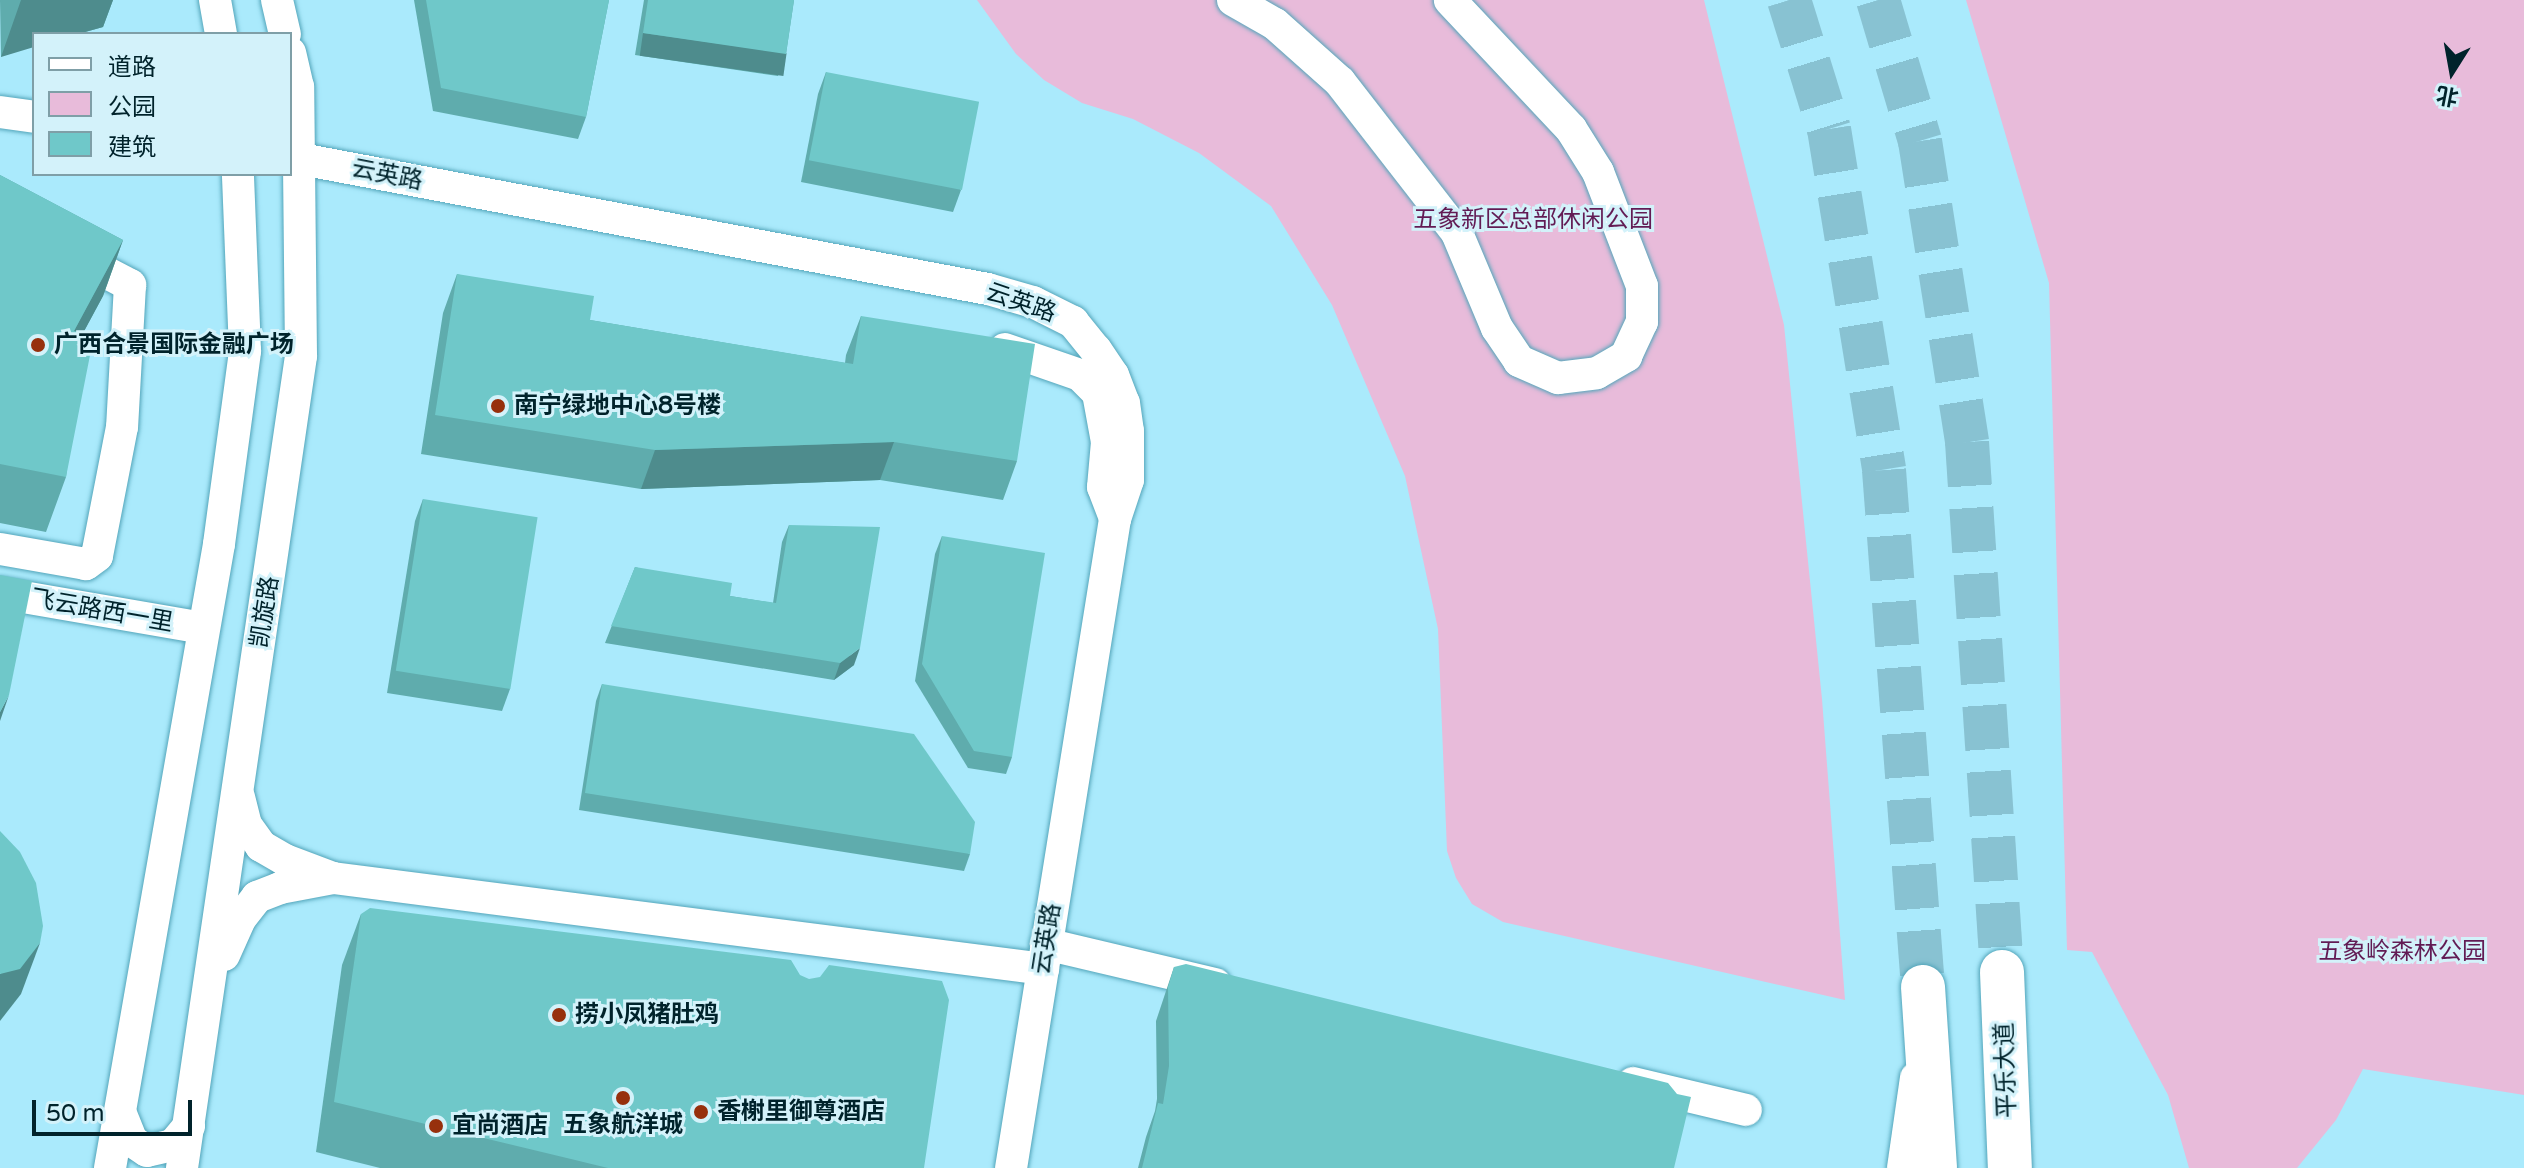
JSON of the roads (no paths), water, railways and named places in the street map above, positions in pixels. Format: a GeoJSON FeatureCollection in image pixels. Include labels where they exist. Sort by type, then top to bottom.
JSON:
{"type":"FeatureCollection","features":[{"type":"Feature","properties":{"kind":"highway","name":"平乐大道"},"geometry":{"type":"LineString","coordinates":[[2002,972],[2010,1168]]}},
{"type":"Feature","properties":{"kind":"highway"},"geometry":{"type":"LineString","coordinates":[[1924,1003],[1935,1168]]}},
{"type":"Feature","properties":{"kind":"street"},"geometry":{"type":"LineString","coordinates":[[215,0],[221,32]]}},
{"type":"Feature","properties":{"kind":"street"},"geometry":{"type":"LineString","coordinates":[[277,0],[285,32]]}},
{"type":"Feature","properties":{"kind":"street"},"geometry":{"type":"LineString","coordinates":[[1233,0],[1275,24],[1340,82],[1457,233],[1497,328],[1519,361],[1558,378],[1597,373],[1626,356],[1642,322],[1642,286],[1598,172],[1571,129],[1450,0]]}},
{"type":"Feature","properties":{"kind":"street"},"geometry":{"type":"LineString","coordinates":[[1479,0],[1502,53]]}},
{"type":"Feature","properties":{"kind":"street","name":"凯旋路"},"geometry":{"type":"LineString","coordinates":[[182,1168],[301,356],[301,159],[298,87],[292,62]]}},
{"type":"Feature","properties":{"kind":"street"},"geometry":{"type":"LineString","coordinates":[[0,112],[32,117]]}},
{"type":"Feature","properties":{"kind":"street","name":"云英路"},"geometry":{"type":"LineString","coordinates":[[301,159],[988,289],[1033,302],[1073,322],[1105,363],[1119,389],[1128,431],[1128,480],[1115,519],[1011,1168]]}},
{"type":"Feature","properties":{"kind":"street"},"geometry":{"type":"LineString","coordinates":[[110,1168],[203,628],[245,351],[238,176]]}},
{"type":"Feature","properties":{"kind":"street"},"geometry":{"type":"LineString","coordinates":[[0,217],[130,285],[122,427],[97,556],[86,564],[0,549]]}},
{"type":"Feature","properties":{"kind":"street"},"geometry":{"type":"LineString","coordinates":[[1005,349],[1080,375],[1098,393],[1107,442],[1103,487],[1115,519]]}},
{"type":"Feature","properties":{"kind":"street","name":"飞云路西一里"},"geometry":{"type":"LineString","coordinates":[[0,593],[203,628]]}},
{"type":"Feature","properties":{"kind":"street"},"geometry":{"type":"LineString","coordinates":[[238,792],[246,825],[261,846],[285,860],[333,878],[778,953],[1044,957],[1249,992]]}},
{"type":"Feature","properties":{"kind":"street"},"geometry":{"type":"LineString","coordinates":[[209,991],[240,919],[257,897],[280,888],[333,878]]}},
{"type":"Feature","properties":{"kind":"street"},"geometry":{"type":"LineString","coordinates":[[1903,1168],[1924,1003]]}},
{"type":"Feature","properties":{"kind":"street"},"geometry":{"type":"LineString","coordinates":[[1606,1077],[1746,1110]]}},
{"type":"Feature","properties":{"kind":"street"},"geometry":{"type":"LineString","coordinates":[[121,1114],[132,1141],[147,1151],[173,1145],[189,1126]]}},
{"type":"Feature","properties":{"kind":"tunnel"},"geometry":{"type":"LineString","coordinates":[[1789,0],[1829,129],[1884,470],[1923,987]]}},
{"type":"Feature","properties":{"kind":"tunnel"},"geometry":{"type":"LineString","coordinates":[[1878,0],[1920,141],[1967,442],[2002,972]]}},
{"type":"Feature","properties":{"kind":"place","name":"广西合景国际金融广场"},"geometry":{"type":"Point","coordinates":[38,345]}},
{"type":"Feature","properties":{"kind":"place","name":"南宁绿地中心8号楼"},"geometry":{"type":"Point","coordinates":[498,406]}},
{"type":"Feature","properties":{"kind":"place","name":"捞小凤猪肚鸡"},"geometry":{"type":"Point","coordinates":[559,1015]}},
{"type":"Feature","properties":{"kind":"place","name":"五象航洋城"},"geometry":{"type":"Point","coordinates":[623,1098]}},
{"type":"Feature","properties":{"kind":"place","name":"香榭里御尊酒店"},"geometry":{"type":"Point","coordinates":[701,1112]}},
{"type":"Feature","properties":{"kind":"place","name":"宜尚酒店"},"geometry":{"type":"Point","coordinates":[436,1126]}},
{"type":"Feature","properties":{"kind":"park label","name":"五象新区总部休闲公园"},"geometry":{"type":"Point","coordinates":[1533,220]}},
{"type":"Feature","properties":{"kind":"park label","name":"五象岭森林公园"},"geometry":{"type":"Point","coordinates":[2402,952]}}]}
